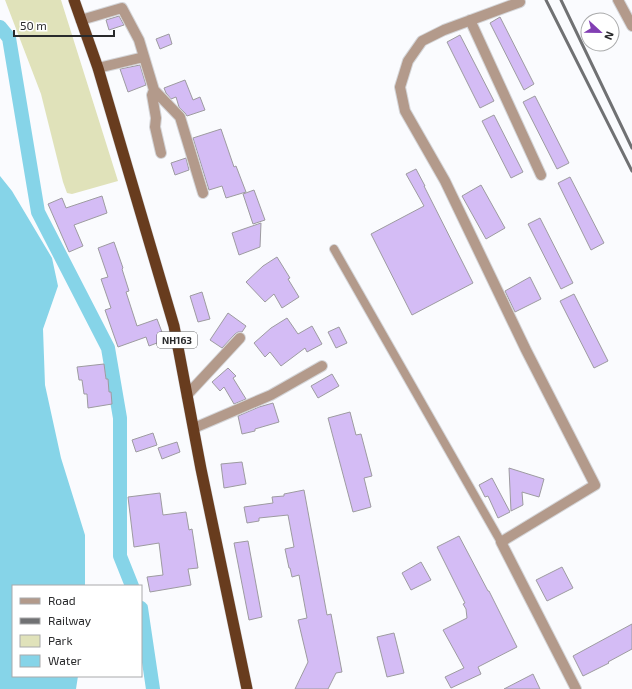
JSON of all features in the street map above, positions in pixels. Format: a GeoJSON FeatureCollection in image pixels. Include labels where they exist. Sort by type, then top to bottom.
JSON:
{"type":"FeatureCollection","features":[{"type":"Feature","properties":{"kind":"highway","name":"NH163"},"geometry":{"type":"LineString","coordinates":[[74,0],[98,68],[174,326],[247,689]]}},
{"type":"Feature","properties":{"kind":"street"},"geometry":{"type":"LineString","coordinates":[[618,0],[632,26]]}},
{"type":"Feature","properties":{"kind":"street"},"geometry":{"type":"LineString","coordinates":[[520,2],[444,30],[422,41],[408,61],[400,87],[405,111],[445,181],[526,350],[595,485],[501,542],[576,689]]}},
{"type":"Feature","properties":{"kind":"street"},"geometry":{"type":"LineString","coordinates":[[81,20],[122,8],[139,40],[154,90],[180,117],[203,193]]}},
{"type":"Feature","properties":{"kind":"street"},"geometry":{"type":"LineString","coordinates":[[470,20],[541,175]]}},
{"type":"Feature","properties":{"kind":"street"},"geometry":{"type":"LineString","coordinates":[[98,68],[144,57]]}},
{"type":"Feature","properties":{"kind":"street"},"geometry":{"type":"LineString","coordinates":[[154,90],[152,95],[156,118],[155,127],[161,153]]}},
{"type":"Feature","properties":{"kind":"street"},"geometry":{"type":"LineString","coordinates":[[187,395],[240,338]]}},
{"type":"Feature","properties":{"kind":"street"},"geometry":{"type":"LineString","coordinates":[[194,428],[271,395],[322,366]]}},
{"type":"Feature","properties":{"kind":"lane"},"geometry":{"type":"LineString","coordinates":[[334,248],[501,542]]}},
{"type":"Feature","properties":{"kind":"green space"},"geometry":{"type":"Polygon","coordinates":[[[5,0],[61,0],[118,181],[72,194],[67,193],[41,94],[5,0]]]}},
{"type":"Feature","properties":{"kind":"water"},"geometry":{"type":"Polygon","coordinates":[[[0,176],[12,191],[52,258],[58,286],[43,329],[45,385],[61,458],[85,535],[85,585],[12,585],[12,677],[78,677],[76,689],[0,689],[0,176]]]}},
{"type":"Feature","properties":{"kind":"building"},"geometry":{"type":"Polygon","coordinates":[[[119,16],[124,25],[109,30],[106,20],[119,16]]]}},
{"type":"Feature","properties":{"kind":"building"},"geometry":{"type":"Polygon","coordinates":[[[500,17],[534,84],[524,90],[490,23],[500,17]]]}},
{"type":"Feature","properties":{"kind":"building"},"geometry":{"type":"Polygon","coordinates":[[[169,34],[172,44],[160,49],[156,39],[169,34]]]}},
{"type":"Feature","properties":{"kind":"building"},"geometry":{"type":"Polygon","coordinates":[[[460,35],[494,101],[480,108],[447,42],[460,35]]]}},
{"type":"Feature","properties":{"kind":"building"},"geometry":{"type":"Polygon","coordinates":[[[140,65],[146,85],[128,92],[120,69],[140,65]]]}},
{"type":"Feature","properties":{"kind":"building"},"geometry":{"type":"Polygon","coordinates":[[[185,80],[193,100],[200,97],[205,110],[187,116],[179,107],[176,97],[171,99],[164,88],[185,80]]]}},
{"type":"Feature","properties":{"kind":"building"},"geometry":{"type":"Polygon","coordinates":[[[535,96],[569,163],[557,169],[523,102],[535,96]]]}},
{"type":"Feature","properties":{"kind":"building"},"geometry":{"type":"Polygon","coordinates":[[[494,115],[523,172],[511,178],[482,121],[494,115]]]}},
{"type":"Feature","properties":{"kind":"building"},"geometry":{"type":"Polygon","coordinates":[[[221,129],[234,167],[236,166],[246,192],[226,198],[222,186],[209,190],[193,138],[221,129]]]}},
{"type":"Feature","properties":{"kind":"building"},"geometry":{"type":"Polygon","coordinates":[[[186,158],[189,170],[175,175],[171,163],[186,158]]]}},
{"type":"Feature","properties":{"kind":"building"},"geometry":{"type":"Polygon","coordinates":[[[416,169],[473,283],[412,315],[371,234],[424,206],[406,174],[416,169]]]}},
{"type":"Feature","properties":{"kind":"building"},"geometry":{"type":"Polygon","coordinates":[[[570,177],[604,243],[591,250],[558,183],[570,177]]]}},
{"type":"Feature","properties":{"kind":"building"},"geometry":{"type":"Polygon","coordinates":[[[481,185],[505,228],[486,239],[462,196],[481,185]]]}},
{"type":"Feature","properties":{"kind":"building"},"geometry":{"type":"Polygon","coordinates":[[[254,190],[265,220],[253,224],[243,194],[254,190]]]}},
{"type":"Feature","properties":{"kind":"building"},"geometry":{"type":"Polygon","coordinates":[[[102,196],[107,213],[74,225],[83,246],[69,252],[48,204],[62,198],[66,208],[102,196]]]}},
{"type":"Feature","properties":{"kind":"building"},"geometry":{"type":"Polygon","coordinates":[[[540,218],[573,283],[561,289],[528,224],[540,218]]]}},
{"type":"Feature","properties":{"kind":"building"},"geometry":{"type":"Polygon","coordinates":[[[261,223],[260,247],[239,255],[232,233],[261,223]]]}},
{"type":"Feature","properties":{"kind":"building"},"geometry":{"type":"Polygon","coordinates":[[[114,242],[123,268],[122,269],[129,291],[126,292],[137,326],[157,319],[165,340],[149,346],[146,337],[118,347],[105,310],[111,308],[101,279],[108,277],[98,248],[114,242]]]}},
{"type":"Feature","properties":{"kind":"building"},"geometry":{"type":"Polygon","coordinates":[[[277,257],[290,278],[288,279],[299,297],[282,308],[274,294],[265,302],[246,282],[263,266],[277,257]]]}},
{"type":"Feature","properties":{"kind":"building"},"geometry":{"type":"Polygon","coordinates":[[[530,277],[541,299],[515,312],[505,291],[530,277]]]}},
{"type":"Feature","properties":{"kind":"building"},"geometry":{"type":"Polygon","coordinates":[[[202,292],[210,319],[198,322],[190,296],[202,292]]]}},
{"type":"Feature","properties":{"kind":"building"},"geometry":{"type":"Polygon","coordinates":[[[574,294],[608,361],[594,368],[560,301],[574,294]]]}},
{"type":"Feature","properties":{"kind":"building"},"geometry":{"type":"Polygon","coordinates":[[[228,313],[246,326],[242,332],[235,334],[222,348],[210,340],[228,313]]]}},
{"type":"Feature","properties":{"kind":"building"},"geometry":{"type":"Polygon","coordinates":[[[287,318],[298,334],[312,326],[322,344],[307,352],[305,348],[281,366],[270,352],[265,357],[254,343],[271,328],[287,318]]]}},
{"type":"Feature","properties":{"kind":"building"},"geometry":{"type":"Polygon","coordinates":[[[339,327],[347,343],[336,348],[328,332],[339,327]]]}},
{"type":"Feature","properties":{"kind":"building"},"geometry":{"type":"Polygon","coordinates":[[[104,364],[106,379],[108,379],[109,392],[111,392],[112,404],[88,408],[87,394],[84,394],[82,380],[79,380],[77,367],[104,364]]]}},
{"type":"Feature","properties":{"kind":"building"},"geometry":{"type":"Polygon","coordinates":[[[228,368],[236,376],[233,378],[246,399],[234,404],[224,387],[220,391],[212,382],[228,368]]]}},
{"type":"Feature","properties":{"kind":"building"},"geometry":{"type":"Polygon","coordinates":[[[332,374],[339,386],[318,398],[311,386],[332,374]]]}},
{"type":"Feature","properties":{"kind":"building"},"geometry":{"type":"Polygon","coordinates":[[[273,403],[279,422],[242,434],[238,416],[273,403]]]}},
{"type":"Feature","properties":{"kind":"building"},"geometry":{"type":"Polygon","coordinates":[[[350,412],[356,435],[361,434],[372,476],[364,478],[371,507],[353,512],[328,418],[350,412]]]}},
{"type":"Feature","properties":{"kind":"building"},"geometry":{"type":"Polygon","coordinates":[[[153,433],[157,445],[136,452],[132,440],[153,433]]]}},
{"type":"Feature","properties":{"kind":"building"},"geometry":{"type":"Polygon","coordinates":[[[177,442],[180,452],[162,459],[158,448],[177,442]]]}},
{"type":"Feature","properties":{"kind":"building"},"geometry":{"type":"Polygon","coordinates":[[[242,462],[246,484],[224,488],[221,464],[242,462]]]}},
{"type":"Feature","properties":{"kind":"building"},"geometry":{"type":"Polygon","coordinates":[[[509,468],[544,479],[539,497],[522,492],[523,505],[511,511],[509,468]]]}},
{"type":"Feature","properties":{"kind":"building"},"geometry":{"type":"Polygon","coordinates":[[[492,478],[510,512],[498,518],[488,496],[485,497],[479,485],[492,478]]]}},
{"type":"Feature","properties":{"kind":"building"},"geometry":{"type":"Polygon","coordinates":[[[304,490],[327,615],[331,614],[342,672],[336,673],[328,689],[295,689],[308,662],[298,620],[307,618],[299,575],[292,577],[285,549],[294,547],[288,515],[259,518],[259,521],[247,523],[244,507],[273,503],[272,497],[284,496],[284,494],[304,490]]]}},
{"type":"Feature","properties":{"kind":"building"},"geometry":{"type":"Polygon","coordinates":[[[160,493],[163,515],[186,512],[189,530],[192,529],[198,568],[188,569],[191,585],[150,592],[147,577],[163,575],[159,543],[134,547],[128,497],[160,493]]]}},
{"type":"Feature","properties":{"kind":"building"},"geometry":{"type":"Polygon","coordinates":[[[459,536],[517,647],[478,667],[481,674],[451,688],[445,677],[464,668],[443,630],[467,618],[466,609],[463,604],[465,603],[437,547],[459,536]]]}},
{"type":"Feature","properties":{"kind":"building"},"geometry":{"type":"Polygon","coordinates":[[[248,541],[262,617],[249,620],[234,543],[248,541]]]}},
{"type":"Feature","properties":{"kind":"building"},"geometry":{"type":"Polygon","coordinates":[[[421,562],[431,580],[411,590],[402,573],[421,562]]]}},
{"type":"Feature","properties":{"kind":"building"},"geometry":{"type":"Polygon","coordinates":[[[562,567],[573,588],[547,601],[536,580],[562,567]]]}},
{"type":"Feature","properties":{"kind":"building"},"geometry":{"type":"Polygon","coordinates":[[[632,624],[632,649],[583,676],[573,656],[632,624]]]}},
{"type":"Feature","properties":{"kind":"building"},"geometry":{"type":"Polygon","coordinates":[[[394,633],[404,673],[387,677],[377,637],[394,633]]]}},
{"type":"Feature","properties":{"kind":"building"},"geometry":{"type":"Polygon","coordinates":[[[533,674],[540,689],[504,689],[533,674]]]}},
{"type":"Feature","properties":{"kind":"waterway"},"geometry":{"type":"LineString","coordinates":[[0,27],[9,38],[38,212],[108,348],[120,418],[120,556],[132,585]]}},
{"type":"Feature","properties":{"kind":"waterway"},"geometry":{"type":"LineString","coordinates":[[142,615],[153,689]]}},
{"type":"Feature","properties":{"kind":"railway"},"geometry":{"type":"LineString","coordinates":[[546,0],[632,171]]}},
{"type":"Feature","properties":{"kind":"railway"},"geometry":{"type":"LineString","coordinates":[[561,0],[632,148]]}}]}
